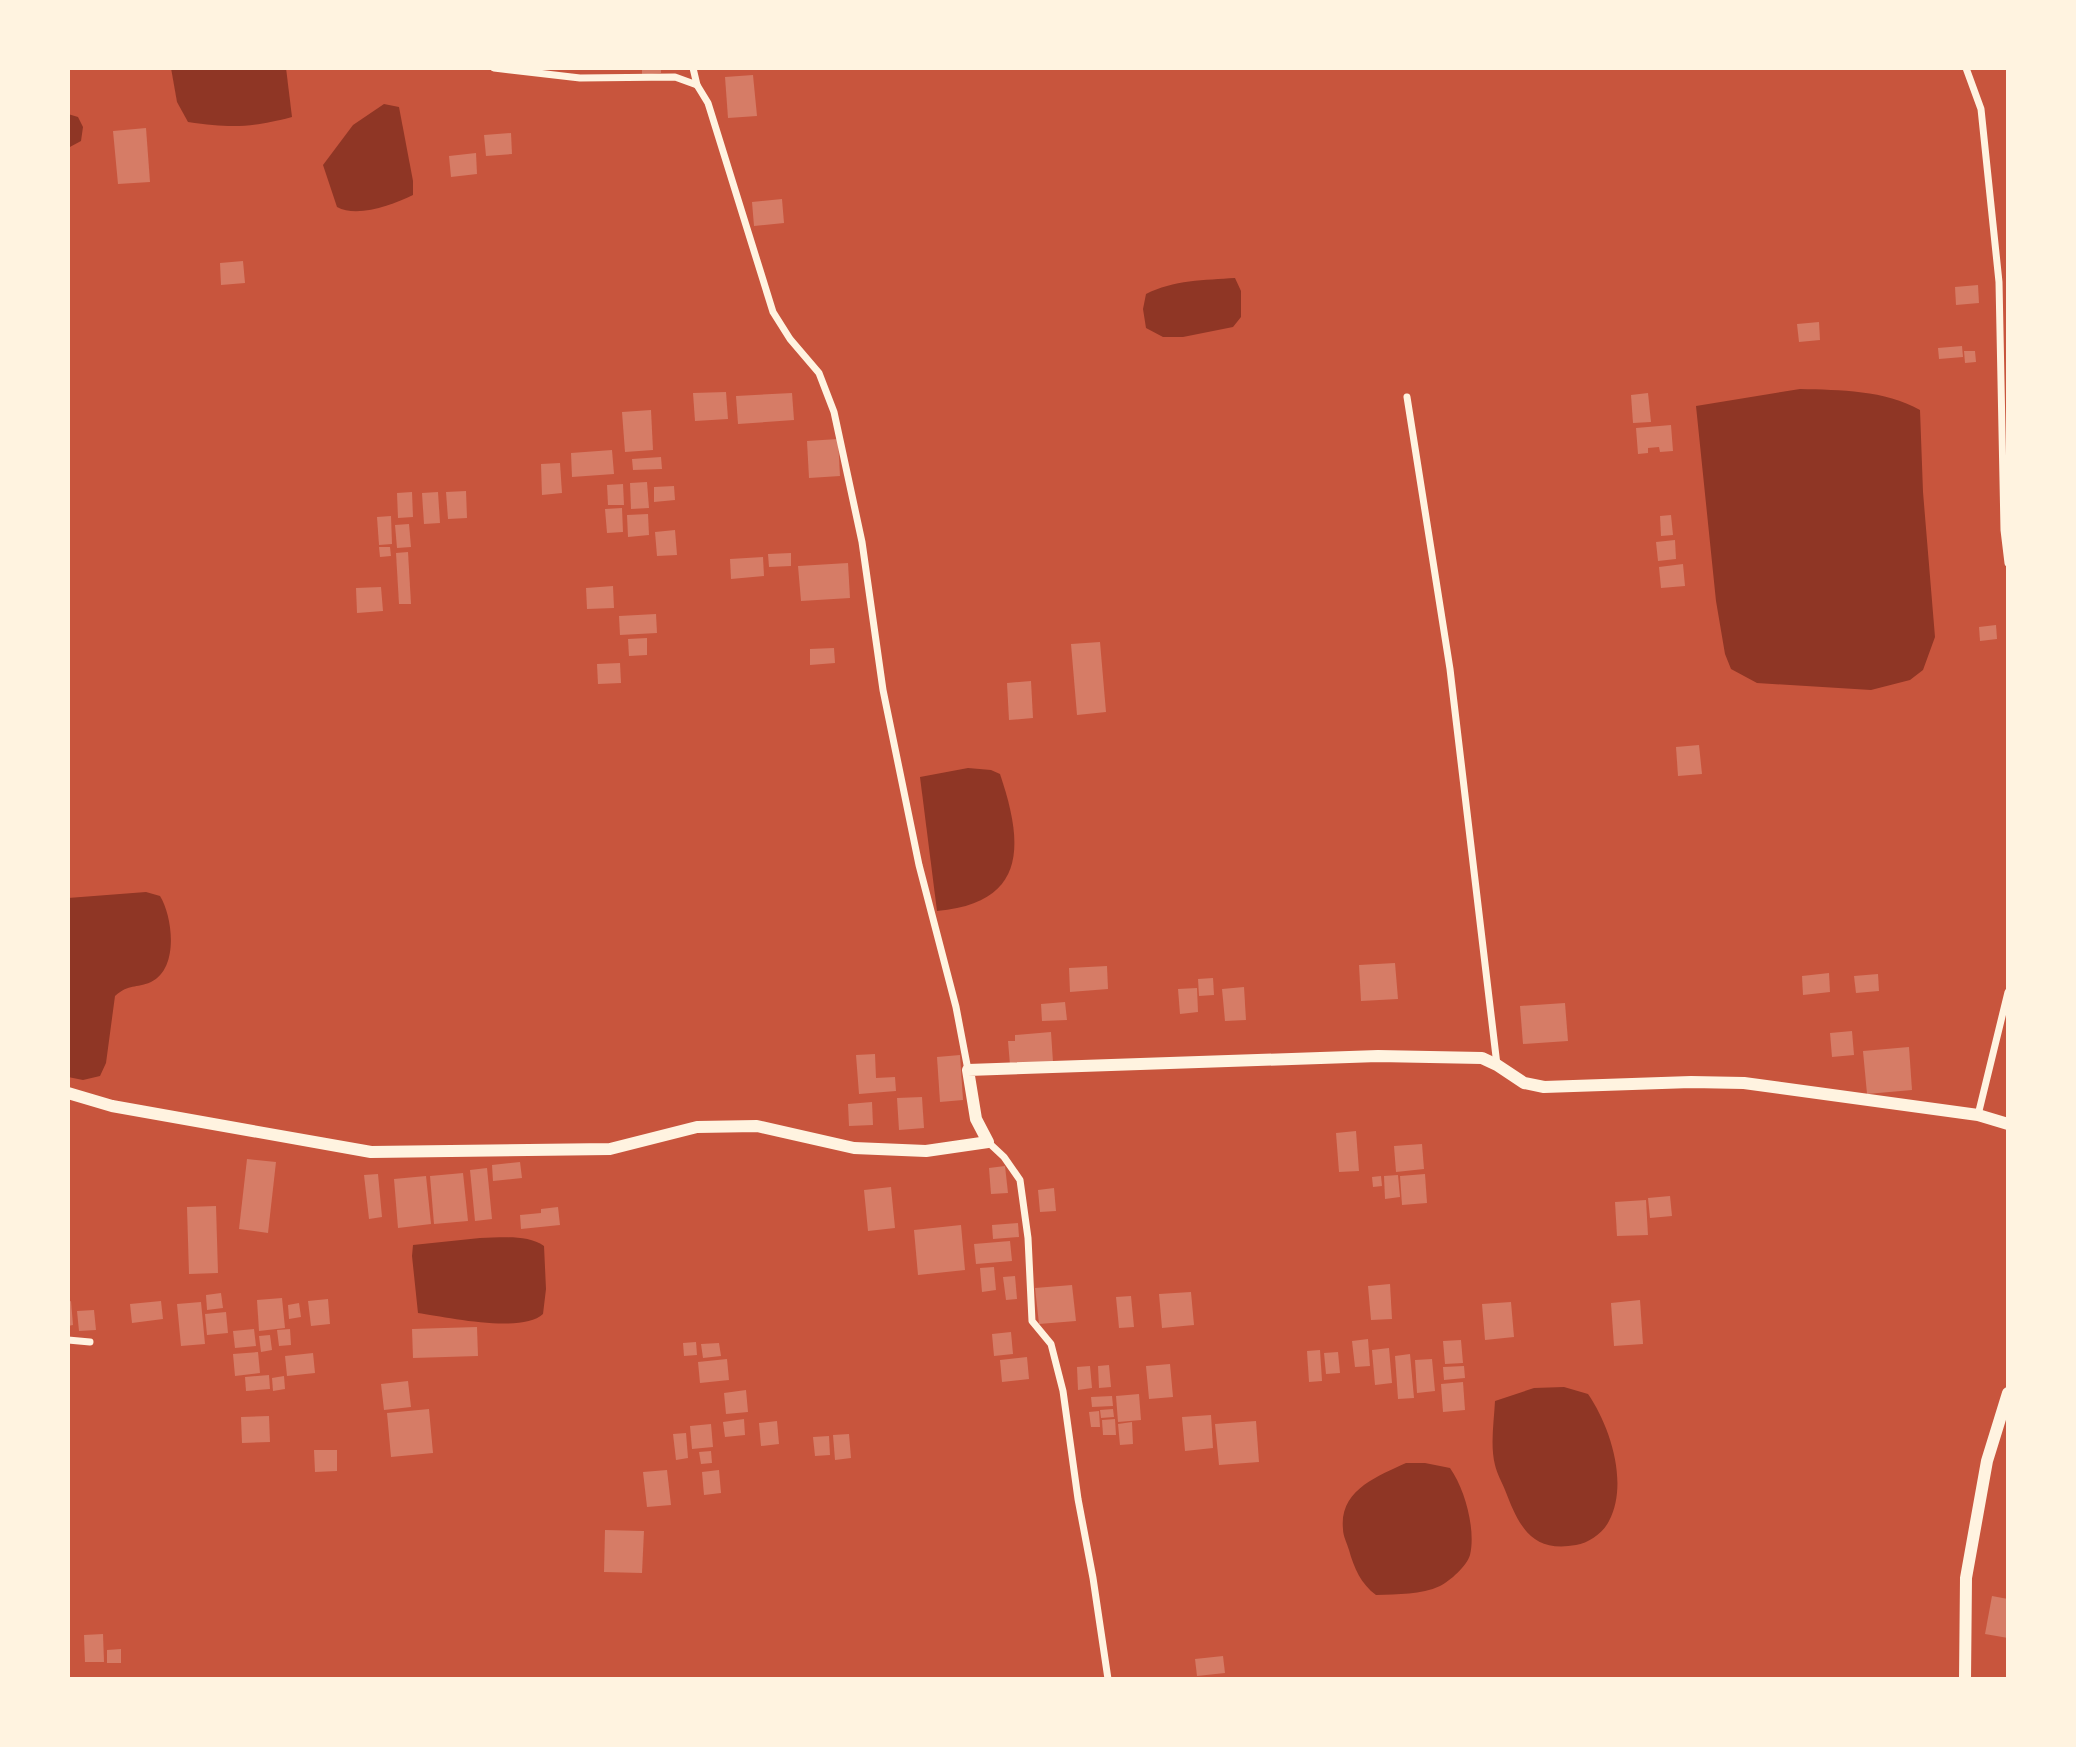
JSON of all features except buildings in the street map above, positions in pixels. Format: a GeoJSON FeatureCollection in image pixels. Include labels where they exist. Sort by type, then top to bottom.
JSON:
{"type":"FeatureCollection","features":[{"type":"Feature","properties":{"kind":"street"},"geometry":{"type":"LineString","coordinates":[[494,68],[580,78],[676,77],[697,85]]}},
{"type":"Feature","properties":{"kind":"street"},"geometry":{"type":"LineString","coordinates":[[694,68],[697,85],[708,103],[773,312],[790,339],[819,373],[834,412],[862,542],[883,690],[919,865],[956,1007],[976,1119],[988,1142],[1004,1157],[1020,1180],[1028,1238],[1032,1321],[1051,1344],[1063,1391],[1108,1679]]}},
{"type":"Feature","properties":{"kind":"street"},"geometry":{"type":"LineString","coordinates":[[1966,68],[1981,109],[1999,282],[2004,530],[2008,563]]}},
{"type":"Feature","properties":{"kind":"street"},"geometry":{"type":"LineString","coordinates":[[1407,397],[1450,669],[1497,1065]]}},
{"type":"Feature","properties":{"kind":"street"},"geometry":{"type":"LineString","coordinates":[[1978,1115],[2008,992]]}},
{"type":"Feature","properties":{"kind":"street"},"geometry":{"type":"LineString","coordinates":[[968,1070],[1378,1056],[1482,1058],[1524,1083],[1544,1087],[1744,1083],[1978,1115],[2008,1124]]}},
{"type":"Feature","properties":{"kind":"street"},"geometry":{"type":"LineString","coordinates":[[68,1093],[112,1105],[371,1152],[610,1149],[697,1127],[757,1126],[854,1148],[926,1151],[988,1142]]}},
{"type":"Feature","properties":{"kind":"street"},"geometry":{"type":"LineString","coordinates":[[68,1340],[90,1342]]}},
{"type":"Feature","properties":{"kind":"street"},"geometry":{"type":"LineString","coordinates":[[1965,1679],[1965,1578],[1987,1461],[2008,1393]]}},
{"type":"Feature","properties":{"kind":"shaded area"},"geometry":{"type":"Polygon","coordinates":[[[171,68],[286,68],[292,117],[240,126],[188,122],[177,102],[171,68]]]}},
{"type":"Feature","properties":{"kind":"shaded area"},"geometry":{"type":"Polygon","coordinates":[[[384,104],[399,107],[413,181],[413,195],[396,203],[365,211],[337,207],[323,165],[353,125],[384,104]]]}},
{"type":"Feature","properties":{"kind":"shaded area"},"geometry":{"type":"Polygon","coordinates":[[[68,114],[78,117],[83,127],[81,141],[68,148],[68,114]]]}},
{"type":"Feature","properties":{"kind":"shaded area"},"geometry":{"type":"Polygon","coordinates":[[[1235,278],[1241,291],[1241,317],[1233,327],[1183,337],[1163,337],[1146,328],[1143,309],[1146,294],[1178,283],[1235,278]]]}},
{"type":"Feature","properties":{"kind":"shaded area"},"geometry":{"type":"Polygon","coordinates":[[[1800,389],[1877,395],[1892,398],[1920,410],[1923,492],[1935,637],[1923,670],[1910,680],[1871,690],[1757,683],[1731,669],[1725,654],[1716,601],[1696,406],[1800,389]]]}},
{"type":"Feature","properties":{"kind":"shaded area"},"geometry":{"type":"Polygon","coordinates":[[[968,768],[991,770],[1000,774],[1013,824],[1011,866],[1003,883],[988,896],[967,906],[937,911],[920,777],[968,768]]]}},
{"type":"Feature","properties":{"kind":"shaded area"},"geometry":{"type":"Polygon","coordinates":[[[146,892],[160,896],[168,916],[171,942],[166,966],[151,982],[129,988],[115,996],[106,1063],[100,1076],[83,1080],[68,1077],[68,898],[146,892]]]}},
{"type":"Feature","properties":{"kind":"shaded area"},"geometry":{"type":"Polygon","coordinates":[[[480,1238],[522,1238],[544,1246],[546,1289],[543,1314],[533,1320],[502,1324],[418,1313],[413,1245],[480,1238]]]}},
{"type":"Feature","properties":{"kind":"shaded area"},"geometry":{"type":"Polygon","coordinates":[[[1564,1387],[1588,1394],[1596,1407],[1610,1438],[1617,1473],[1617,1490],[1609,1521],[1599,1533],[1581,1544],[1561,1546],[1537,1541],[1522,1525],[1497,1472],[1493,1441],[1495,1401],[1534,1388],[1564,1387]]]}},
{"type":"Feature","properties":{"kind":"shaded area"},"geometry":{"type":"Polygon","coordinates":[[[1406,1463],[1425,1463],[1450,1468],[1468,1510],[1472,1534],[1470,1555],[1458,1573],[1433,1589],[1417,1593],[1376,1595],[1362,1581],[1353,1563],[1344,1534],[1343,1516],[1347,1504],[1362,1486],[1406,1463]]]}}]}
